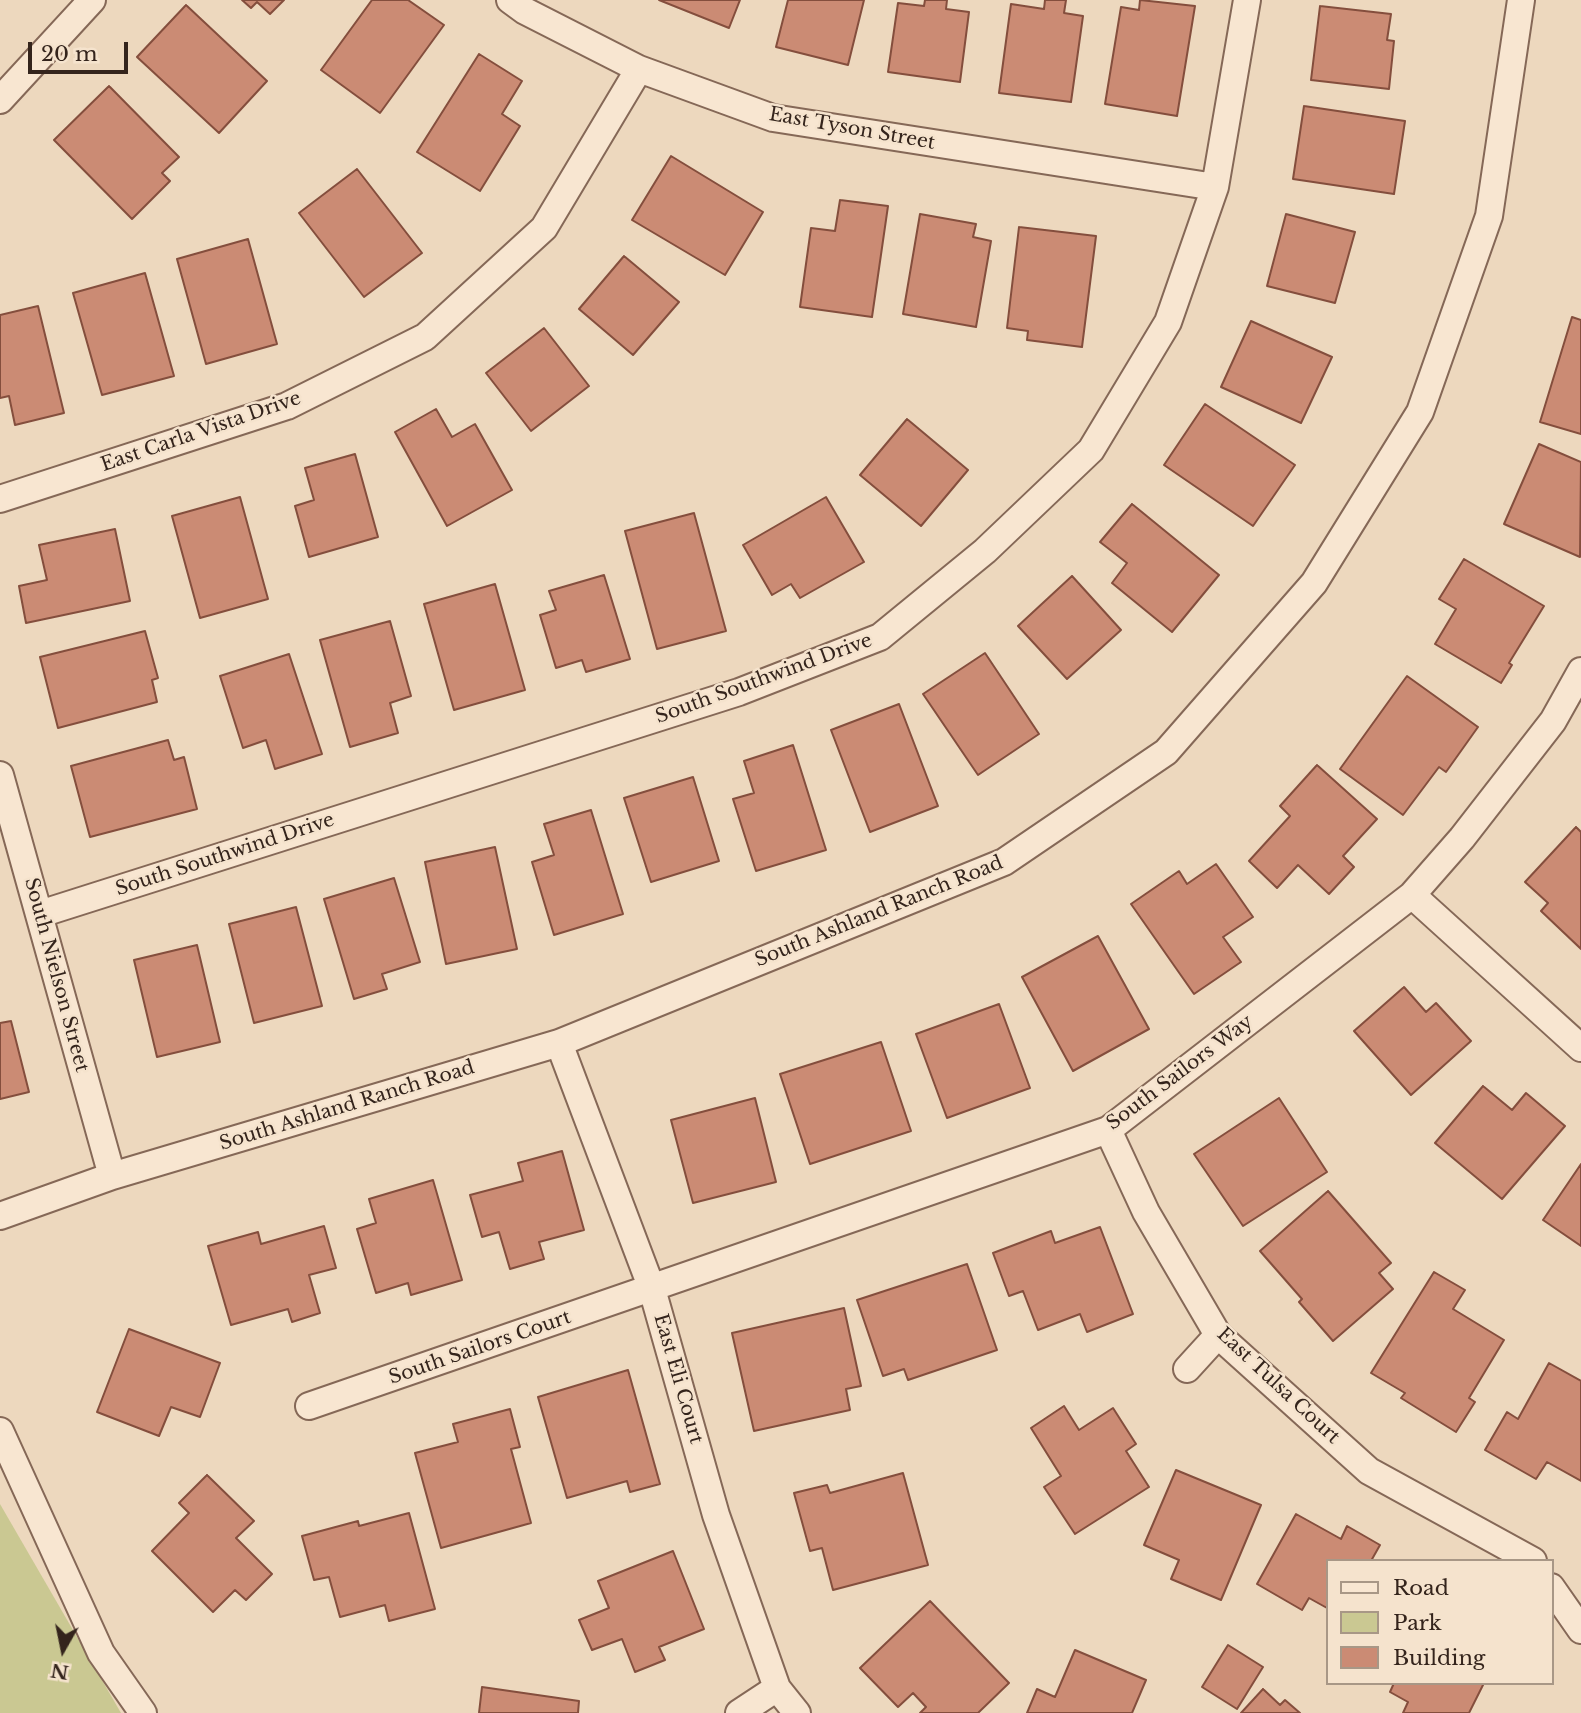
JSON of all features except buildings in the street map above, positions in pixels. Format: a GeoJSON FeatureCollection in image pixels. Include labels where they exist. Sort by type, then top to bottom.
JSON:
{"type":"FeatureCollection","features":[{"type":"Feature","properties":{"kind":"street"},"geometry":{"type":"LineString","coordinates":[[0,100],[92,0]]}},
{"type":"Feature","properties":{"kind":"street","name":"East Tyson Street"},"geometry":{"type":"LineString","coordinates":[[510,0],[525,11],[639,69],[774,118],[1215,187]]}},
{"type":"Feature","properties":{"kind":"street","name":"South Southwind Drive"},"geometry":{"type":"LineString","coordinates":[[40,915],[739,692],[880,637],[985,551],[1091,450],[1168,322],[1215,187],[1247,0]]}},
{"type":"Feature","properties":{"kind":"street","name":"South Ashland Ranch Road"},"geometry":{"type":"LineString","coordinates":[[0,1216],[112,1176],[559,1043],[1004,862],[1166,752],[1314,583],[1420,412],[1489,216],[1521,0]]}},
{"type":"Feature","properties":{"kind":"street","name":"East Carla Vista Drive"},"geometry":{"type":"LineString","coordinates":[[0,499],[287,406],[425,337],[544,228],[639,69]]}},
{"type":"Feature","properties":{"kind":"street","name":"South Sailors Way"},"geometry":{"type":"LineString","coordinates":[[652,1289],[1108,1130],[1412,895],[1461,838],[1553,721],[1581,671]]}},
{"type":"Feature","properties":{"kind":"street","name":"South Nielson Street"},"geometry":{"type":"LineString","coordinates":[[0,775],[112,1176]]}},
{"type":"Feature","properties":{"kind":"street"},"geometry":{"type":"LineString","coordinates":[[1412,895],[1581,1048]]}},
{"type":"Feature","properties":{"kind":"street","name":"East Eli Court"},"geometry":{"type":"LineString","coordinates":[[559,1043],[652,1289],[716,1515],[777,1688],[797,1713]]}},
{"type":"Feature","properties":{"kind":"street","name":"East Tulsa Court"},"geometry":{"type":"LineString","coordinates":[[1108,1130],[1146,1212],[1218,1335],[1369,1471],[1529,1559]]}},
{"type":"Feature","properties":{"kind":"street","name":"South Sailors Court"},"geometry":{"type":"LineString","coordinates":[[309,1406],[652,1289]]}},
{"type":"Feature","properties":{"kind":"street"},"geometry":{"type":"LineString","coordinates":[[1187,1369],[1218,1335]]}},
{"type":"Feature","properties":{"kind":"street"},"geometry":{"type":"LineString","coordinates":[[0,1431],[101,1653],[143,1713]]}},
{"type":"Feature","properties":{"kind":"street"},"geometry":{"type":"LineString","coordinates":[[1553,1590],[1581,1630]]}},
{"type":"Feature","properties":{"kind":"street"},"geometry":{"type":"LineString","coordinates":[[739,1713],[777,1688]]}},
{"type":"Feature","properties":{"kind":"green space"},"geometry":{"type":"Polygon","coordinates":[[[0,1504],[121,1713],[0,1713],[0,1504]]]}}]}
